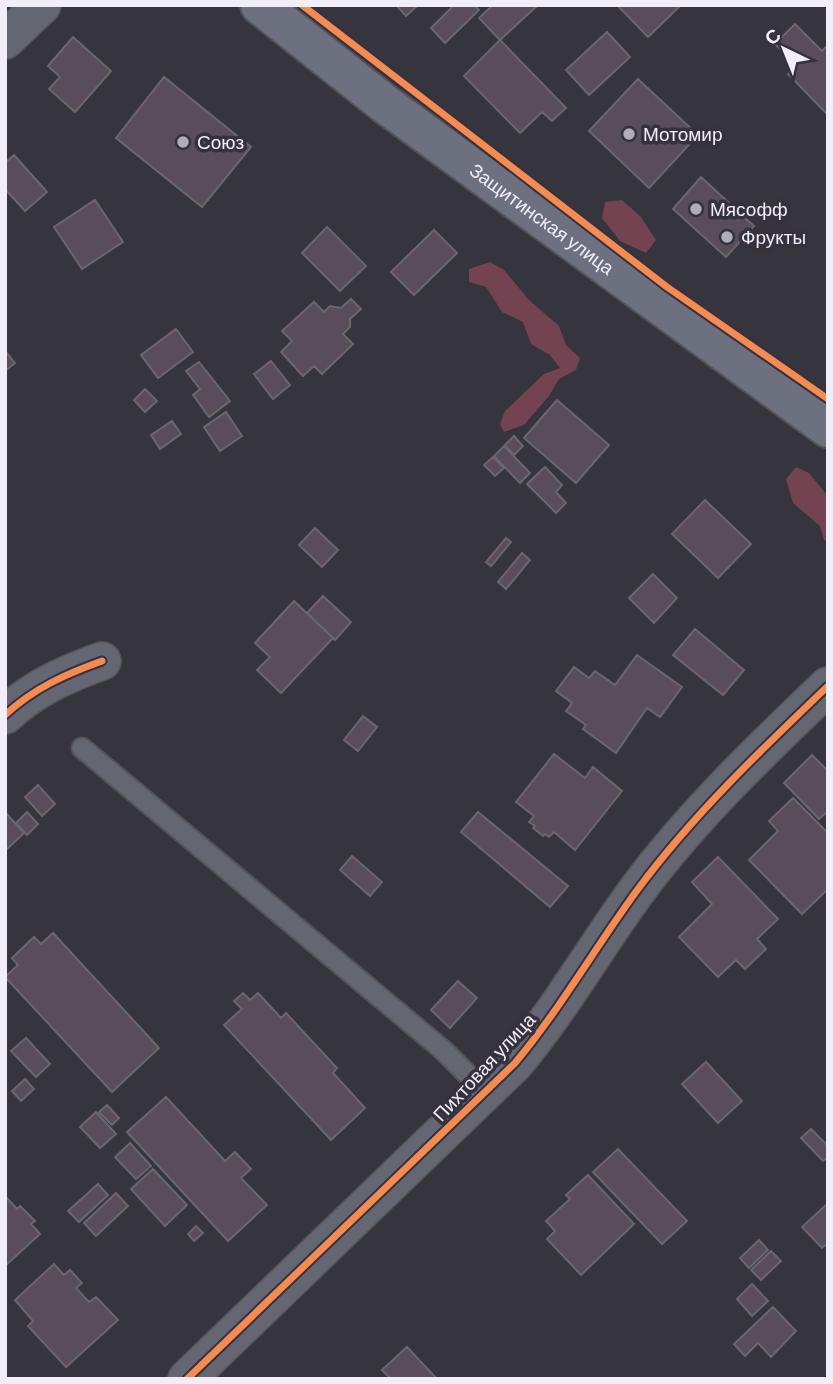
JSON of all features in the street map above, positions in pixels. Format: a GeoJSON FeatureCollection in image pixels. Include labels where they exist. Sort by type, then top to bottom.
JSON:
{"type":"FeatureCollection","features":[{"type":"Feature","properties":{"kind":"main road","name":"Защитинская улица"},"geometry":{"type":"LineString","coordinates":[[260,5],[396,112],[828,428]]}},
{"type":"Feature","properties":{"kind":"street"},"geometry":{"type":"LineString","coordinates":[[5,40],[42,5]]}},
{"type":"Feature","properties":{"kind":"street"},"geometry":{"type":"LineString","coordinates":[[5,715],[53,680],[102,660]]}},
{"type":"Feature","properties":{"kind":"street","name":"Пихтовая улица"},"geometry":{"type":"LineString","coordinates":[[187,1379],[486,1093],[538,1035],[637,890],[667,852],[742,770],[828,686]]}},
{"type":"Feature","properties":{"kind":"lane"},"geometry":{"type":"LineString","coordinates":[[82,748],[443,1050],[486,1093]]}},
{"type":"Feature","properties":{"kind":"shaded area"},"geometry":{"type":"Polygon","coordinates":[[[622,200],[641,217],[656,240],[646,253],[620,241],[602,218],[605,202],[622,200]]]}},
{"type":"Feature","properties":{"kind":"shaded area"},"geometry":{"type":"Polygon","coordinates":[[[490,262],[504,270],[529,300],[559,326],[566,345],[580,358],[576,370],[559,379],[549,396],[524,425],[504,432],[500,424],[505,411],[544,374],[560,368],[550,355],[531,344],[523,322],[502,312],[486,287],[469,282],[469,269],[490,262]]]}},
{"type":"Feature","properties":{"kind":"shaded area"},"geometry":{"type":"Polygon","coordinates":[[[796,467],[809,473],[828,496],[828,542],[824,540],[820,526],[793,503],[786,479],[796,467]]]}},
{"type":"Feature","properties":{"kind":"building"},"geometry":{"type":"Polygon","coordinates":[[[396,5],[418,5],[406,16],[396,5]]]}},
{"type":"Feature","properties":{"kind":"building"},"geometry":{"type":"Polygon","coordinates":[[[454,5],[474,5],[479,10],[445,43],[431,28],[454,5]]]}},
{"type":"Feature","properties":{"kind":"building"},"geometry":{"type":"Polygon","coordinates":[[[493,5],[538,5],[500,40],[479,18],[493,5]]]}},
{"type":"Feature","properties":{"kind":"building"},"geometry":{"type":"Polygon","coordinates":[[[617,5],[681,5],[648,37],[617,5]]]}},
{"type":"Feature","properties":{"kind":"building"},"geometry":{"type":"Polygon","coordinates":[[[795,24],[822,51],[828,45],[828,115],[788,74],[797,66],[775,44],[795,24]]]}},
{"type":"Feature","properties":{"kind":"building"},"geometry":{"type":"Polygon","coordinates":[[[607,32],[630,57],[589,95],[566,70],[607,32]]]}},
{"type":"Feature","properties":{"kind":"building"},"geometry":{"type":"Polygon","coordinates":[[[73,37],[111,71],[75,112],[49,89],[60,77],[48,66],[73,37]]]}},
{"type":"Feature","properties":{"kind":"building"},"geometry":{"type":"Polygon","coordinates":[[[500,40],[566,108],[552,121],[542,112],[520,133],[464,76],[500,40]]]}},
{"type":"Feature","properties":{"kind":"building","name":"Союз"},"geometry":{"type":"Polygon","coordinates":[[[164,77],[251,147],[202,207],[116,138],[164,77]]]}},
{"type":"Feature","properties":{"kind":"building"},"geometry":{"type":"Polygon","coordinates":[[[638,79],[698,135],[649,188],[589,131],[638,79]]]}},
{"type":"Feature","properties":{"kind":"building"},"geometry":{"type":"Polygon","coordinates":[[[14,155],[47,192],[25,211],[5,189],[5,163],[14,155]]]}},
{"type":"Feature","properties":{"kind":"building"},"geometry":{"type":"Polygon","coordinates":[[[701,177],[754,226],[726,257],[673,209],[701,177]]]}},
{"type":"Feature","properties":{"kind":"building"},"geometry":{"type":"Polygon","coordinates":[[[95,200],[123,242],[82,269],[54,227],[95,200]]]}},
{"type":"Feature","properties":{"kind":"building"},"geometry":{"type":"Polygon","coordinates":[[[327,227],[366,266],[340,291],[302,253],[327,227]]]}},
{"type":"Feature","properties":{"kind":"building"},"geometry":{"type":"Polygon","coordinates":[[[434,230],[457,253],[414,295],[391,272],[434,230]]]}},
{"type":"Feature","properties":{"kind":"building"},"geometry":{"type":"Polygon","coordinates":[[[351,299],[361,309],[350,319],[350,327],[343,334],[353,344],[322,374],[314,366],[303,376],[281,352],[292,341],[282,331],[314,302],[324,312],[330,306],[341,308],[351,299]]]}},
{"type":"Feature","properties":{"kind":"building"},"geometry":{"type":"Polygon","coordinates":[[[176,329],[193,352],[158,378],[141,355],[176,329]]]}},
{"type":"Feature","properties":{"kind":"building"},"geometry":{"type":"Polygon","coordinates":[[[5,351],[15,363],[5,371],[5,351]]]}},
{"type":"Feature","properties":{"kind":"building"},"geometry":{"type":"Polygon","coordinates":[[[271,361],[290,385],[273,399],[254,374],[271,361]]]}},
{"type":"Feature","properties":{"kind":"building"},"geometry":{"type":"Polygon","coordinates":[[[199,362],[230,401],[209,417],[193,395],[200,389],[186,371],[199,362]]]}},
{"type":"Feature","properties":{"kind":"building"},"geometry":{"type":"Polygon","coordinates":[[[145,389],[157,401],[145,412],[134,400],[145,389]]]}},
{"type":"Feature","properties":{"kind":"building"},"geometry":{"type":"Polygon","coordinates":[[[557,400],[609,445],[576,483],[524,438],[557,400]]]}},
{"type":"Feature","properties":{"kind":"building"},"geometry":{"type":"Polygon","coordinates":[[[226,412],[242,436],[220,451],[204,427],[226,412]]]}},
{"type":"Feature","properties":{"kind":"building"},"geometry":{"type":"Polygon","coordinates":[[[172,421],[181,434],[160,449],[151,435],[172,421]]]}},
{"type":"Feature","properties":{"kind":"building"},"geometry":{"type":"Polygon","coordinates":[[[514,436],[523,446],[514,455],[505,445],[514,436]]]}},
{"type":"Feature","properties":{"kind":"building"},"geometry":{"type":"Polygon","coordinates":[[[504,446],[530,473],[520,483],[494,456],[504,446]]]}},
{"type":"Feature","properties":{"kind":"building"},"geometry":{"type":"Polygon","coordinates":[[[493,457],[504,468],[495,476],[484,465],[493,457]]]}},
{"type":"Feature","properties":{"kind":"building"},"geometry":{"type":"Polygon","coordinates":[[[545,467],[562,485],[556,492],[566,503],[556,513],[527,484],[545,467]]]}},
{"type":"Feature","properties":{"kind":"building"},"geometry":{"type":"Polygon","coordinates":[[[705,500],[751,544],[718,578],[672,534],[705,500]]]}},
{"type":"Feature","properties":{"kind":"building"},"geometry":{"type":"Polygon","coordinates":[[[315,528],[338,550],[322,567],[299,545],[315,528]]]}},
{"type":"Feature","properties":{"kind":"building"},"geometry":{"type":"Polygon","coordinates":[[[506,538],[511,542],[491,566],[486,562],[506,538]]]}},
{"type":"Feature","properties":{"kind":"building"},"geometry":{"type":"Polygon","coordinates":[[[522,553],[530,560],[506,589],[498,582],[522,553]]]}},
{"type":"Feature","properties":{"kind":"building"},"geometry":{"type":"Polygon","coordinates":[[[653,574],[677,598],[654,623],[629,598],[653,574]]]}},
{"type":"Feature","properties":{"kind":"building"},"geometry":{"type":"Polygon","coordinates":[[[323,596],[351,622],[335,640],[307,613],[323,596]]]}},
{"type":"Feature","properties":{"kind":"building"},"geometry":{"type":"Polygon","coordinates":[[[294,601],[333,638],[281,693],[257,670],[270,657],[255,643],[294,601]]]}},
{"type":"Feature","properties":{"kind":"building"},"geometry":{"type":"Polygon","coordinates":[[[695,629],[744,670],[723,695],[673,655],[695,629]]]}},
{"type":"Feature","properties":{"kind":"building"},"geometry":{"type":"Polygon","coordinates":[[[637,655],[682,687],[660,717],[647,708],[616,753],[583,729],[586,725],[566,711],[572,703],[556,691],[574,667],[589,678],[595,671],[615,685],[637,655]]]}},
{"type":"Feature","properties":{"kind":"building"},"geometry":{"type":"Polygon","coordinates":[[[363,716],[377,727],[358,751],[344,740],[363,716]]]}},
{"type":"Feature","properties":{"kind":"building"},"geometry":{"type":"Polygon","coordinates":[[[554,754],[585,778],[593,767],[622,791],[575,850],[554,832],[549,837],[545,834],[543,836],[533,828],[535,826],[529,822],[534,816],[516,802],[554,754]]]}},
{"type":"Feature","properties":{"kind":"building"},"geometry":{"type":"Polygon","coordinates":[[[812,755],[828,771],[828,811],[819,819],[784,783],[812,755]]]}},
{"type":"Feature","properties":{"kind":"building"},"geometry":{"type":"Polygon","coordinates":[[[38,785],[55,804],[42,816],[25,797],[38,785]]]}},
{"type":"Feature","properties":{"kind":"building"},"geometry":{"type":"Polygon","coordinates":[[[793,798],[828,833],[828,889],[802,914],[749,860],[778,831],[769,821],[793,798]]]}},
{"type":"Feature","properties":{"kind":"building"},"geometry":{"type":"Polygon","coordinates":[[[5,812],[24,833],[5,851],[5,812]]]}},
{"type":"Feature","properties":{"kind":"building"},"geometry":{"type":"Polygon","coordinates":[[[27,812],[38,824],[27,835],[16,823],[27,812]]]}},
{"type":"Feature","properties":{"kind":"building"},"geometry":{"type":"Polygon","coordinates":[[[478,812],[568,886],[550,907],[461,832],[478,812]]]}},
{"type":"Feature","properties":{"kind":"building"},"geometry":{"type":"Polygon","coordinates":[[[352,856],[382,882],[370,896],[340,870],[352,856]]]}},
{"type":"Feature","properties":{"kind":"building"},"geometry":{"type":"Polygon","coordinates":[[[718,857],[778,919],[757,939],[766,949],[745,969],[736,960],[718,977],[679,937],[712,904],[692,882],[718,857]]]}},
{"type":"Feature","properties":{"kind":"building"},"geometry":{"type":"Polygon","coordinates":[[[53,933],[159,1048],[112,1092],[5,977],[18,965],[12,958],[34,937],[41,944],[53,933]]]}},
{"type":"Feature","properties":{"kind":"building"},"geometry":{"type":"Polygon","coordinates":[[[458,981],[477,998],[450,1028],[431,1010],[458,981]]]}},
{"type":"Feature","properties":{"kind":"building"},"geometry":{"type":"Polygon","coordinates":[[[243,993],[250,1000],[258,993],[281,1018],[286,1013],[337,1068],[333,1073],[365,1108],[331,1140],[224,1025],[242,1009],[234,1001],[243,993]]]}},
{"type":"Feature","properties":{"kind":"building"},"geometry":{"type":"Polygon","coordinates":[[[26,1038],[50,1064],[36,1077],[11,1051],[26,1038]]]}},
{"type":"Feature","properties":{"kind":"building"},"geometry":{"type":"Polygon","coordinates":[[[706,1062],[742,1101],[718,1123],[682,1084],[706,1062]]]}},
{"type":"Feature","properties":{"kind":"building"},"geometry":{"type":"Polygon","coordinates":[[[25,1079],[34,1089],[21,1101],[12,1091],[25,1079]]]}},
{"type":"Feature","properties":{"kind":"building"},"geometry":{"type":"Polygon","coordinates":[[[166,1097],[225,1161],[235,1152],[251,1169],[241,1178],[267,1205],[228,1241],[127,1132],[166,1097]]]}},
{"type":"Feature","properties":{"kind":"building"},"geometry":{"type":"Polygon","coordinates":[[[107,1105],[119,1118],[112,1125],[99,1112],[107,1105]]]}},
{"type":"Feature","properties":{"kind":"building"},"geometry":{"type":"Polygon","coordinates":[[[96,1112],[116,1134],[100,1148],[80,1127],[96,1112]]]}},
{"type":"Feature","properties":{"kind":"building"},"geometry":{"type":"Polygon","coordinates":[[[811,1129],[828,1146],[828,1157],[823,1161],[801,1138],[811,1129]]]}},
{"type":"Feature","properties":{"kind":"building"},"geometry":{"type":"Polygon","coordinates":[[[130,1143],[151,1166],[136,1179],[115,1157],[130,1143]]]}},
{"type":"Feature","properties":{"kind":"building"},"geometry":{"type":"Polygon","coordinates":[[[618,1149],[687,1221],[662,1244],[593,1172],[618,1149]]]}},
{"type":"Feature","properties":{"kind":"building"},"geometry":{"type":"Polygon","coordinates":[[[153,1169],[187,1205],[165,1226],[131,1189],[153,1169]]]}},
{"type":"Feature","properties":{"kind":"building"},"geometry":{"type":"Polygon","coordinates":[[[588,1175],[634,1224],[581,1275],[547,1239],[555,1231],[546,1221],[570,1199],[566,1195],[588,1175]]]}},
{"type":"Feature","properties":{"kind":"building"},"geometry":{"type":"Polygon","coordinates":[[[98,1184],[108,1195],[79,1222],[68,1211],[98,1184]]]}},
{"type":"Feature","properties":{"kind":"building"},"geometry":{"type":"Polygon","coordinates":[[[116,1193],[128,1206],[96,1236],[84,1223],[116,1193]]]}},
{"type":"Feature","properties":{"kind":"building"},"geometry":{"type":"Polygon","coordinates":[[[5,1196],[17,1209],[20,1206],[35,1221],[31,1224],[40,1234],[5,1266],[5,1196]]]}},
{"type":"Feature","properties":{"kind":"building"},"geometry":{"type":"Polygon","coordinates":[[[828,1203],[828,1243],[822,1248],[802,1227],[828,1203]]]}},
{"type":"Feature","properties":{"kind":"building"},"geometry":{"type":"Polygon","coordinates":[[[196,1226],[203,1233],[194,1241],[188,1234],[196,1226]]]}},
{"type":"Feature","properties":{"kind":"building"},"geometry":{"type":"Polygon","coordinates":[[[759,1240],[768,1250],[749,1268],[740,1258],[759,1240]]]}},
{"type":"Feature","properties":{"kind":"building"},"geometry":{"type":"Polygon","coordinates":[[[771,1251],[781,1261],[761,1280],[751,1270],[771,1251]]]}},
{"type":"Feature","properties":{"kind":"building"},"geometry":{"type":"Polygon","coordinates":[[[54,1264],[64,1275],[70,1270],[82,1283],[76,1288],[89,1302],[96,1297],[118,1320],[66,1367],[28,1326],[33,1321],[15,1300],[54,1264]]]}},
{"type":"Feature","properties":{"kind":"building"},"geometry":{"type":"Polygon","coordinates":[[[752,1284],[768,1301],[752,1316],[737,1299],[752,1284]]]}},
{"type":"Feature","properties":{"kind":"building"},"geometry":{"type":"Polygon","coordinates":[[[773,1307],[796,1331],[771,1357],[758,1343],[745,1356],[734,1344],[773,1307]]]}},
{"type":"Feature","properties":{"kind":"building"},"geometry":{"type":"Polygon","coordinates":[[[407,1347],[437,1379],[391,1379],[382,1370],[407,1347]]]}},
{"type":"Feature","properties":{"kind":"cycle path"},"geometry":{"type":"LineString","coordinates":[[302,5],[667,287],[828,399]]}},
{"type":"Feature","properties":{"kind":"cycle path"},"geometry":{"type":"LineString","coordinates":[[5,715],[27,697],[51,683],[102,661]]}},
{"type":"Feature","properties":{"kind":"cycle path"},"geometry":{"type":"LineString","coordinates":[[187,1379],[515,1063],[548,1021],[638,889],[681,835],[728,784],[828,686]]}},
{"type":"Feature","properties":{"kind":"place","name":"Мотомир"},"geometry":{"type":"Point","coordinates":[629,134]}},
{"type":"Feature","properties":{"kind":"place","name":"Союз"},"geometry":{"type":"Point","coordinates":[183,142]}},
{"type":"Feature","properties":{"kind":"place","name":"Мясофф"},"geometry":{"type":"Point","coordinates":[696,209]}},
{"type":"Feature","properties":{"kind":"place","name":"Фрукты"},"geometry":{"type":"Point","coordinates":[727,237]}}]}
